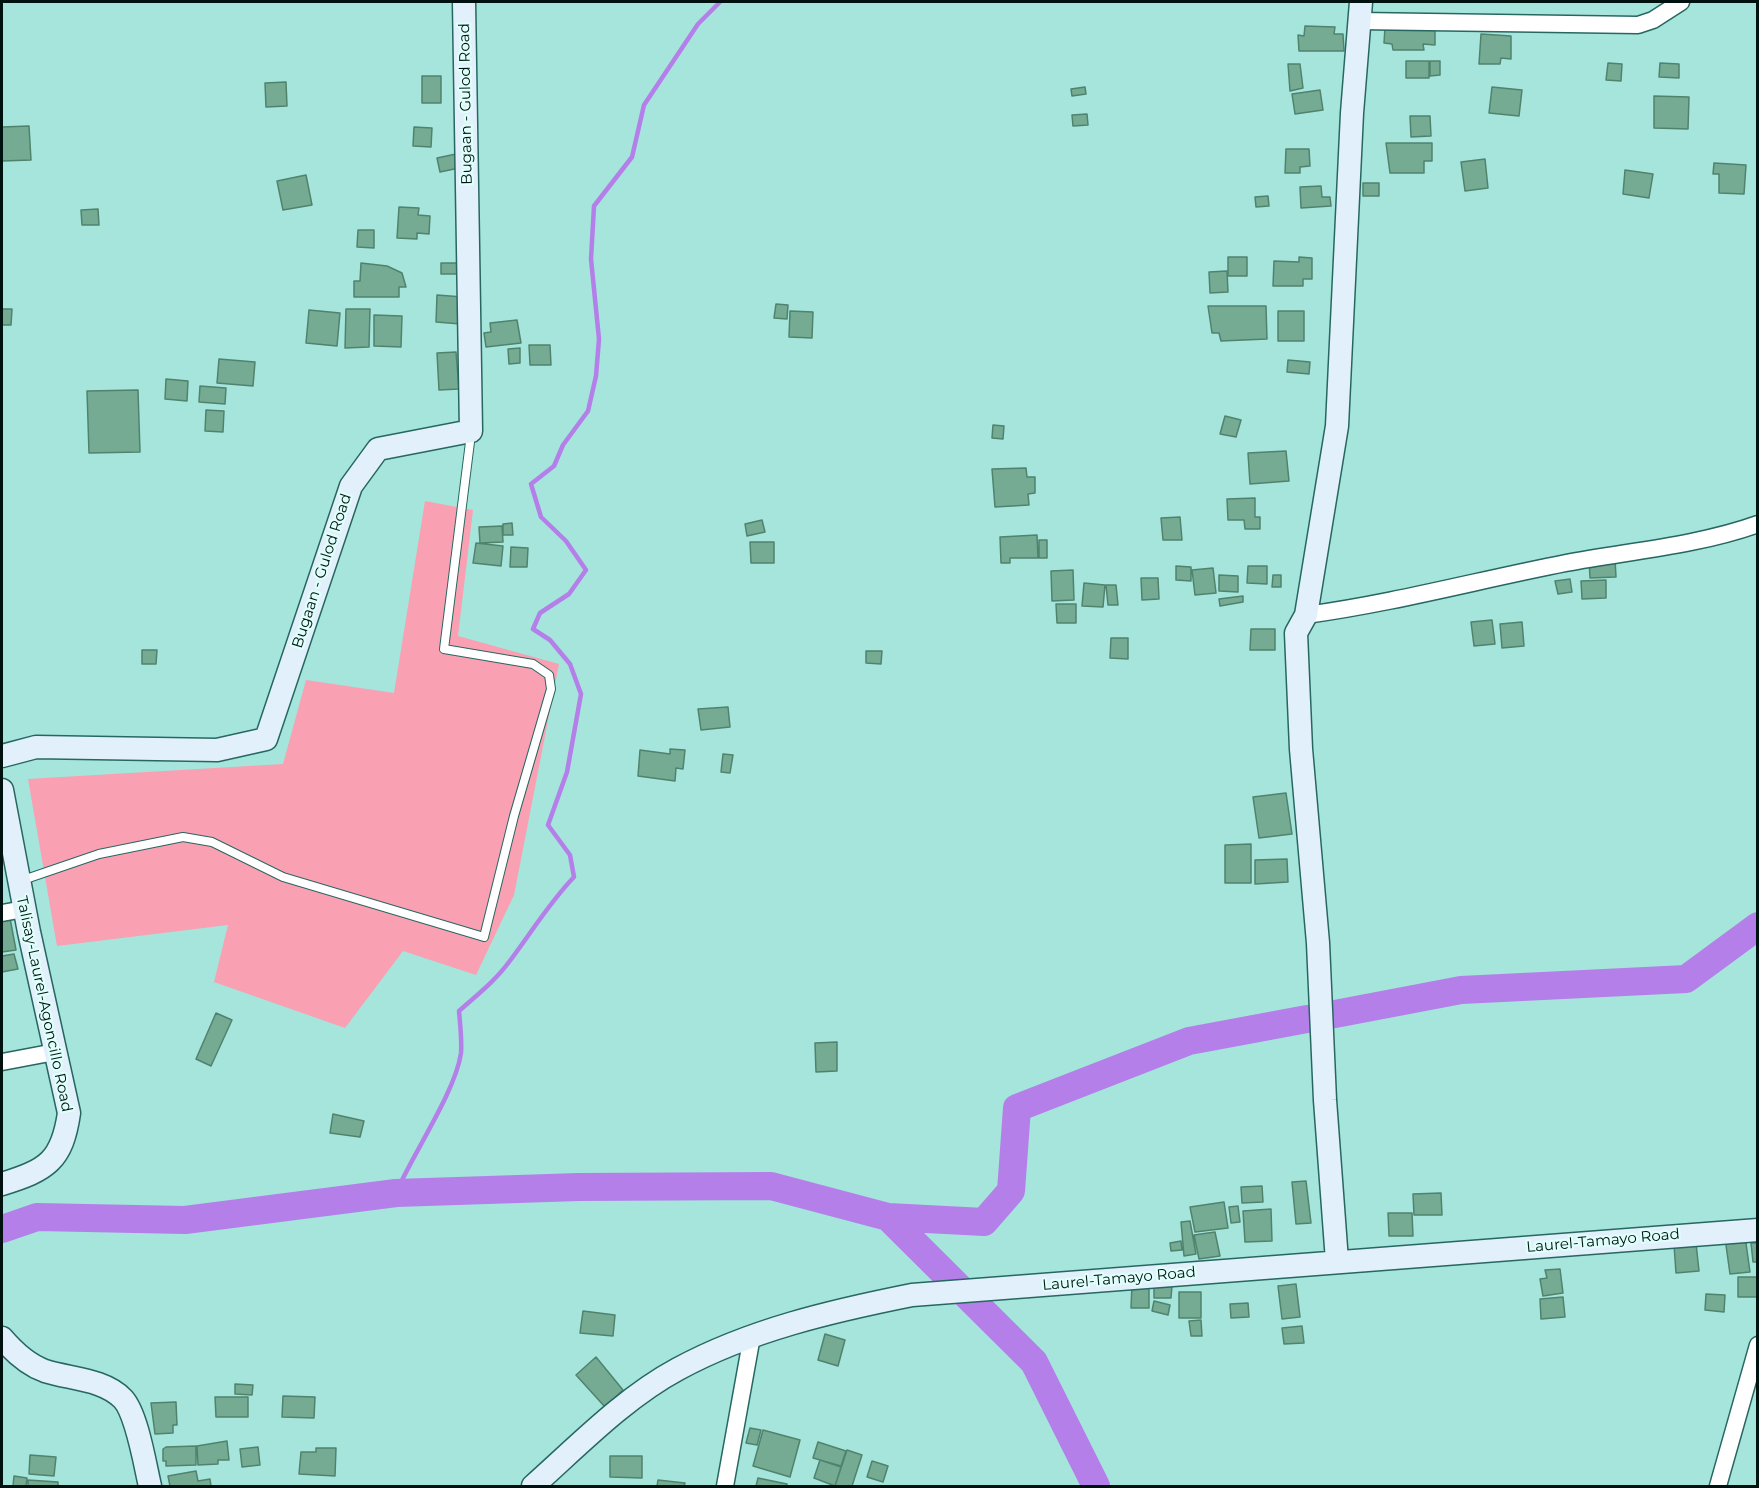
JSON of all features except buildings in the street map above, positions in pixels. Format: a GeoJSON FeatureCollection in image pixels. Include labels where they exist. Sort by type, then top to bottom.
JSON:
{"type":"FeatureCollection","features":[{"type":"Feature","properties":{"kind":"street","name":"Bugaan - Gulod Road"},"geometry":{"type":"LineString","coordinates":[[2,756],[36,747],[217,750],[266,739],[351,486],[378,449],[471,431],[464,2]]}},
{"type":"Feature","properties":{"kind":"street"},"geometry":{"type":"LineString","coordinates":[[1337,1261],[1325,1100],[1318,943],[1300,738],[1296,633],[1306,615],[1337,426],[1352,113],[1360,11],[1638,25],[1653,20],[1681,2]]}},
{"type":"Feature","properties":{"kind":"street"},"geometry":{"type":"LineString","coordinates":[[1306,615],[1371,606],[1430,591],[1566,563],[1720,537],[1758,524]]}},
{"type":"Feature","properties":{"kind":"street","name":"Talisay-Laurel-Agoncillo Road"},"geometry":{"type":"LineString","coordinates":[[2,790],[24,909],[69,1113],[65,1141],[47,1166],[2,1184]]}},
{"type":"Feature","properties":{"kind":"street"},"geometry":{"type":"LineString","coordinates":[[2,914],[24,909]]}},
{"type":"Feature","properties":{"kind":"street"},"geometry":{"type":"LineString","coordinates":[[2,1062],[55,1052]]}},
{"type":"Feature","properties":{"kind":"street","name":"Laurel-Tamayo Road"},"geometry":{"type":"LineString","coordinates":[[533,1486],[622,1407],[677,1369],[752,1336],[840,1310],[912,1295],[1758,1230]]}},
{"type":"Feature","properties":{"kind":"street"},"geometry":{"type":"LineString","coordinates":[[724,1486],[752,1336]]}},
{"type":"Feature","properties":{"kind":"street"},"geometry":{"type":"LineString","coordinates":[[2,1338],[17,1355],[44,1371],[99,1385],[123,1399],[137,1429],[150,1486]]}},
{"type":"Feature","properties":{"kind":"street"},"geometry":{"type":"LineString","coordinates":[[1718,1486],[1757,1346]]}},
{"type":"Feature","properties":{"kind":"lane"},"geometry":{"type":"LineString","coordinates":[[19,881],[99,854],[183,837],[212,842],[283,877],[484,938],[514,816],[551,689],[549,675],[533,664],[444,648],[471,431]]}},
{"type":"Feature","properties":{"kind":"shaded area"},"geometry":{"type":"Polygon","coordinates":[[[425,501],[473,510],[458,636],[559,664],[514,895],[476,975],[403,951],[345,1028],[214,982],[228,925],[57,946],[28,779],[283,764],[306,680],[394,693],[425,501]]]}},
{"type":"Feature","properties":{"kind":"waterway"},"geometry":{"type":"LineString","coordinates":[[396,1193],[451,1086],[457,1069],[461,1053],[459,1011],[504,969],[548,908],[574,877],[570,855],[548,825],[567,772],[581,694],[570,664],[550,640],[533,629],[540,613],[569,594],[586,570],[566,541],[541,517],[531,484],[554,466],[563,445],[588,411],[596,376],[599,339],[591,259],[594,206],[632,157],[644,105],[698,24],[720,2]]}},
{"type":"Feature","properties":{"kind":"waterway"},"geometry":{"type":"LineString","coordinates":[[1335,1014],[1461,990],[1686,979],[1758,926]]}},
{"type":"Feature","properties":{"kind":"waterway"},"geometry":{"type":"LineString","coordinates":[[888,1217],[984,1222],[1011,1191],[1017,1108],[1189,1041],[1307,1019]]}},
{"type":"Feature","properties":{"kind":"waterway"},"geometry":{"type":"LineString","coordinates":[[2,1229],[37,1217],[185,1220],[396,1193],[579,1187],[771,1186],[888,1217],[1034,1362],[1096,1486]]}}]}
